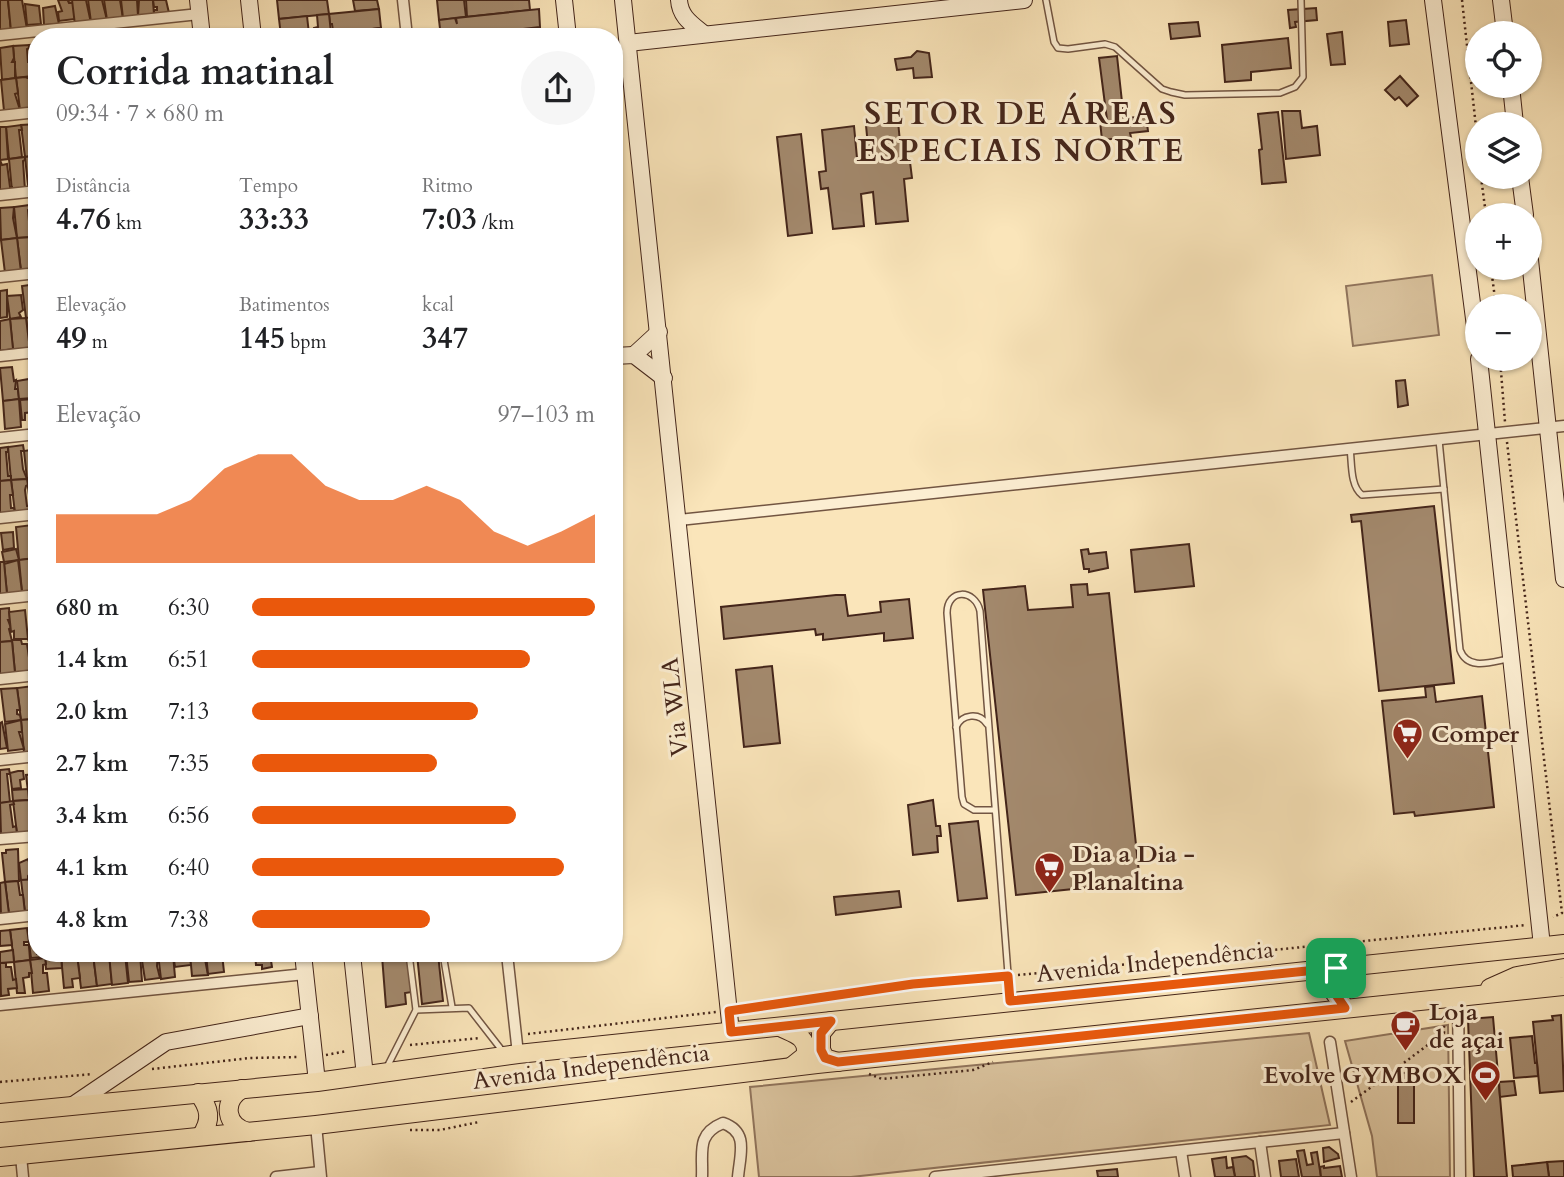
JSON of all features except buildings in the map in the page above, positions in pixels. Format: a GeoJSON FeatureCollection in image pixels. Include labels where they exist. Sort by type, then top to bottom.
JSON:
{"type":"FeatureCollection","features":[{"type":"Feature","properties":{"kind":"main road","name":"Avenida Independência"},"geometry":{"type":"LineString","coordinates":[[0,1114],[317,1082],[512,1055],[1564,944]]}},
{"type":"Feature","properties":{"kind":"main road"},"geometry":{"type":"LineString","coordinates":[[1336,968],[1332,989],[1345,1008]]}},
{"type":"Feature","properties":{"kind":"main road"},"geometry":{"type":"LineString","coordinates":[[1457,1000],[1517,976],[1564,968]]}},
{"type":"Feature","properties":{"kind":"main road","name":"Avenida Independência"},"geometry":{"type":"LineString","coordinates":[[0,1157],[316,1125],[838,1062],[1345,1008],[1457,1000],[1564,986]]}},
{"type":"Feature","properties":{"kind":"main road"},"geometry":{"type":"LineString","coordinates":[[831,1021],[821,1033],[821,1050],[825,1058],[838,1062]]}},
{"type":"Feature","properties":{"kind":"main road"},"geometry":{"type":"LineString","coordinates":[[780,1027],[797,1034],[804,1039],[807,1046],[806,1055],[791,1068]]}},
{"type":"Feature","properties":{"kind":"main road"},"geometry":{"type":"LineString","coordinates":[[242,1089],[230,1099],[228,1113],[234,1126],[248,1132]]}},
{"type":"Feature","properties":{"kind":"main road"},"geometry":{"type":"LineString","coordinates":[[198,1094],[208,1109],[209,1119],[201,1136]]}},
{"type":"Feature","properties":{"kind":"street"},"geometry":{"type":"LineString","coordinates":[[248,0],[252,28]]}},
{"type":"Feature","properties":{"kind":"street"},"geometry":{"type":"LineString","coordinates":[[403,0],[406,28]]}},
{"type":"Feature","properties":{"kind":"street"},"geometry":{"type":"LineString","coordinates":[[564,0],[567,28]]}},
{"type":"Feature","properties":{"kind":"street","name":"Via WLA"},"geometry":{"type":"LineString","coordinates":[[623,0],[731,1032]]}},
{"type":"Feature","properties":{"kind":"street"},"geometry":{"type":"LineString","coordinates":[[680,0],[685,18],[704,34]]}},
{"type":"Feature","properties":{"kind":"street"},"geometry":{"type":"LineString","coordinates":[[628,43],[1024,0]]}},
{"type":"Feature","properties":{"kind":"street"},"geometry":{"type":"LineString","coordinates":[[1433,0],[1471,294]]}},
{"type":"Feature","properties":{"kind":"street"},"geometry":{"type":"LineString","coordinates":[[1501,0],[1504,21]]}},
{"type":"Feature","properties":{"kind":"street"},"geometry":{"type":"LineString","coordinates":[[50,28],[199,7],[201,28]]}},
{"type":"Feature","properties":{"kind":"street"},"geometry":{"type":"LineString","coordinates":[[0,35],[28,31]]}},
{"type":"Feature","properties":{"kind":"street"},"geometry":{"type":"LineString","coordinates":[[0,116],[28,113]]}},
{"type":"Feature","properties":{"kind":"street"},"geometry":{"type":"LineString","coordinates":[[0,195],[28,192]]}},
{"type":"Feature","properties":{"kind":"street"},"geometry":{"type":"LineString","coordinates":[[0,277],[28,274]]}},
{"type":"Feature","properties":{"kind":"street"},"geometry":{"type":"LineString","coordinates":[[623,356],[634,355],[659,332]]}},
{"type":"Feature","properties":{"kind":"street"},"geometry":{"type":"LineString","coordinates":[[0,356],[28,353]]}},
{"type":"Feature","properties":{"kind":"street"},"geometry":{"type":"LineString","coordinates":[[634,355],[664,378]]}},
{"type":"Feature","properties":{"kind":"street"},"geometry":{"type":"LineString","coordinates":[[1542,358],[1556,427],[1564,579]]}},
{"type":"Feature","properties":{"kind":"street"},"geometry":{"type":"LineString","coordinates":[[1480,371],[1542,946]]}},
{"type":"Feature","properties":{"kind":"street"},"geometry":{"type":"LineString","coordinates":[[679,520],[1556,427]]}},
{"type":"Feature","properties":{"kind":"street"},"geometry":{"type":"LineString","coordinates":[[0,438],[28,435]]}},
{"type":"Feature","properties":{"kind":"street"},"geometry":{"type":"LineString","coordinates":[[0,518],[28,515]]}},
{"type":"Feature","properties":{"kind":"street"},"geometry":{"type":"LineString","coordinates":[[0,599],[28,596]]}},
{"type":"Feature","properties":{"kind":"street"},"geometry":{"type":"LineString","coordinates":[[0,679],[28,676]]}},
{"type":"Feature","properties":{"kind":"street"},"geometry":{"type":"LineString","coordinates":[[0,760],[28,757]]}},
{"type":"Feature","properties":{"kind":"street"},"geometry":{"type":"LineString","coordinates":[[0,839],[28,837]]}},
{"type":"Feature","properties":{"kind":"street"},"geometry":{"type":"LineString","coordinates":[[0,919],[28,916]]}},
{"type":"Feature","properties":{"kind":"street"},"geometry":{"type":"LineString","coordinates":[[304,962],[317,1082]]}},
{"type":"Feature","properties":{"kind":"street"},"geometry":{"type":"LineString","coordinates":[[353,962],[365,1076]]}},
{"type":"Feature","properties":{"kind":"street"},"geometry":{"type":"LineString","coordinates":[[508,962],[516,1035],[512,1055]]}},
{"type":"Feature","properties":{"kind":"street"},"geometry":{"type":"LineString","coordinates":[[0,1005],[305,974]]}},
{"type":"Feature","properties":{"kind":"street"},"geometry":{"type":"LineString","coordinates":[[1457,1000],[1460,1177]]}},
{"type":"Feature","properties":{"kind":"street"},"geometry":{"type":"LineString","coordinates":[[73,1105],[166,1042],[310,1016]]}},
{"type":"Feature","properties":{"kind":"street"},"geometry":{"type":"LineString","coordinates":[[1330,1042],[1350,1177]]}},
{"type":"Feature","properties":{"kind":"street"},"geometry":{"type":"LineString","coordinates":[[702,1177],[703,1137],[710,1128],[723,1123],[734,1127],[741,1139],[738,1177]]}},
{"type":"Feature","properties":{"kind":"street"},"geometry":{"type":"LineString","coordinates":[[276,1177],[321,1175],[316,1125]]}},
{"type":"Feature","properties":{"kind":"street"},"geometry":{"type":"LineString","coordinates":[[934,1177],[1344,1133]]}},
{"type":"Feature","properties":{"kind":"street"},"geometry":{"type":"LineString","coordinates":[[1260,1142],[1265,1177]]}},
{"type":"Feature","properties":{"kind":"street"},"geometry":{"type":"LineString","coordinates":[[1181,1151],[1185,1177]]}},
{"type":"Feature","properties":{"kind":"street"},"geometry":{"type":"LineString","coordinates":[[21,1156],[23,1177]]}},
{"type":"Feature","properties":{"kind":"lane"},"geometry":{"type":"LineString","coordinates":[[1046,0],[1054,42],[1058,48],[1105,44],[1115,47],[1162,89],[1185,95],[1280,93],[1295,87],[1303,76],[1301,0]]}},
{"type":"Feature","properties":{"kind":"lane"},"geometry":{"type":"LineString","coordinates":[[1439,439],[1460,650],[1466,661],[1473,663],[1511,659]]}},
{"type":"Feature","properties":{"kind":"lane"},"geometry":{"type":"LineString","coordinates":[[1350,449],[1354,483],[1358,493],[1362,495],[1444,489]]}},
{"type":"Feature","properties":{"kind":"lane"},"geometry":{"type":"LineString","coordinates":[[994,810],[974,810],[964,804],[962,797],[947,605],[951,598],[958,595],[968,595],[979,606],[1010,1001]]}},
{"type":"Feature","properties":{"kind":"lane"},"geometry":{"type":"LineString","coordinates":[[956,727],[959,722],[972,716],[984,719],[987,724]]}},
{"type":"Feature","properties":{"kind":"lane"},"geometry":{"type":"LineString","coordinates":[[384,1073],[416,1010],[410,962]]}},
{"type":"Feature","properties":{"kind":"lane"},"geometry":{"type":"LineString","coordinates":[[444,962],[452,1007]]}},
{"type":"Feature","properties":{"kind":"lane"},"geometry":{"type":"LineString","coordinates":[[416,1010],[469,1007],[492,1037],[512,1055]]}},
{"type":"Feature","properties":{"kind":"path"},"geometry":{"type":"LineString","coordinates":[[1462,0],[1474,112]]}},
{"type":"Feature","properties":{"kind":"path"},"geometry":{"type":"LineString","coordinates":[[516,1035],[729,1011],[913,984],[1540,923],[1562,913],[1505,432],[1501,371]]}},
{"type":"Feature","properties":{"kind":"path"},"geometry":{"type":"LineString","coordinates":[[1340,1110],[1444,1033],[1457,1000]]}},
{"type":"Feature","properties":{"kind":"path"},"geometry":{"type":"LineString","coordinates":[[398,1046],[492,1037]]}},
{"type":"Feature","properties":{"kind":"path"},"geometry":{"type":"LineString","coordinates":[[148,1069],[250,1058],[314,1057],[362,1049]]}},
{"type":"Feature","properties":{"kind":"path"},"geometry":{"type":"LineString","coordinates":[[0,1082],[96,1074]]}},
{"type":"Feature","properties":{"kind":"shaded area"},"geometry":{"type":"Polygon","coordinates":[[[1432,275],[1439,335],[1353,346],[1346,286],[1432,275]]]}},
{"type":"Feature","properties":{"kind":"shaded area"},"geometry":{"type":"Polygon","coordinates":[[[1448,1025],[1450,1177],[1377,1177],[1372,1136],[1345,1041],[1448,1025]]]}},
{"type":"Feature","properties":{"kind":"shaded area"},"geometry":{"type":"Polygon","coordinates":[[[1309,1033],[1330,1125],[851,1177],[759,1177],[750,1087],[1309,1033]]]}},
{"type":"Feature","properties":{"kind":"place","name":"Comper"},"geometry":{"type":"Point","coordinates":[1408,761]}},
{"type":"Feature","properties":{"kind":"place","name":"Dia a Dia - Planaltina"},"geometry":{"type":"Point","coordinates":[1049,895]}},
{"type":"Feature","properties":{"kind":"place","name":"Loja de açai"},"geometry":{"type":"Point","coordinates":[1406,1053]}},
{"type":"Feature","properties":{"kind":"place","name":"Evolve GYMBOX"},"geometry":{"type":"Point","coordinates":[1486,1102]}},
{"type":"Feature","properties":{"kind":"district","name":"SETOR DE ÁREAS ESPECIAIS NORTE"},"geometry":{"type":"Point","coordinates":[1021,132]}},
{"type":"Feature","properties":{"kind":"route"},"geometry":{"type":"LineString","coordinates":[[1336,968],[1332,989],[1345,1008],[838,1062],[825,1058],[821,1050],[821,1033],[831,1021],[731,1032],[729,1011],[913,984],[1008,976],[1010,1001],[1336,968]]}}]}
